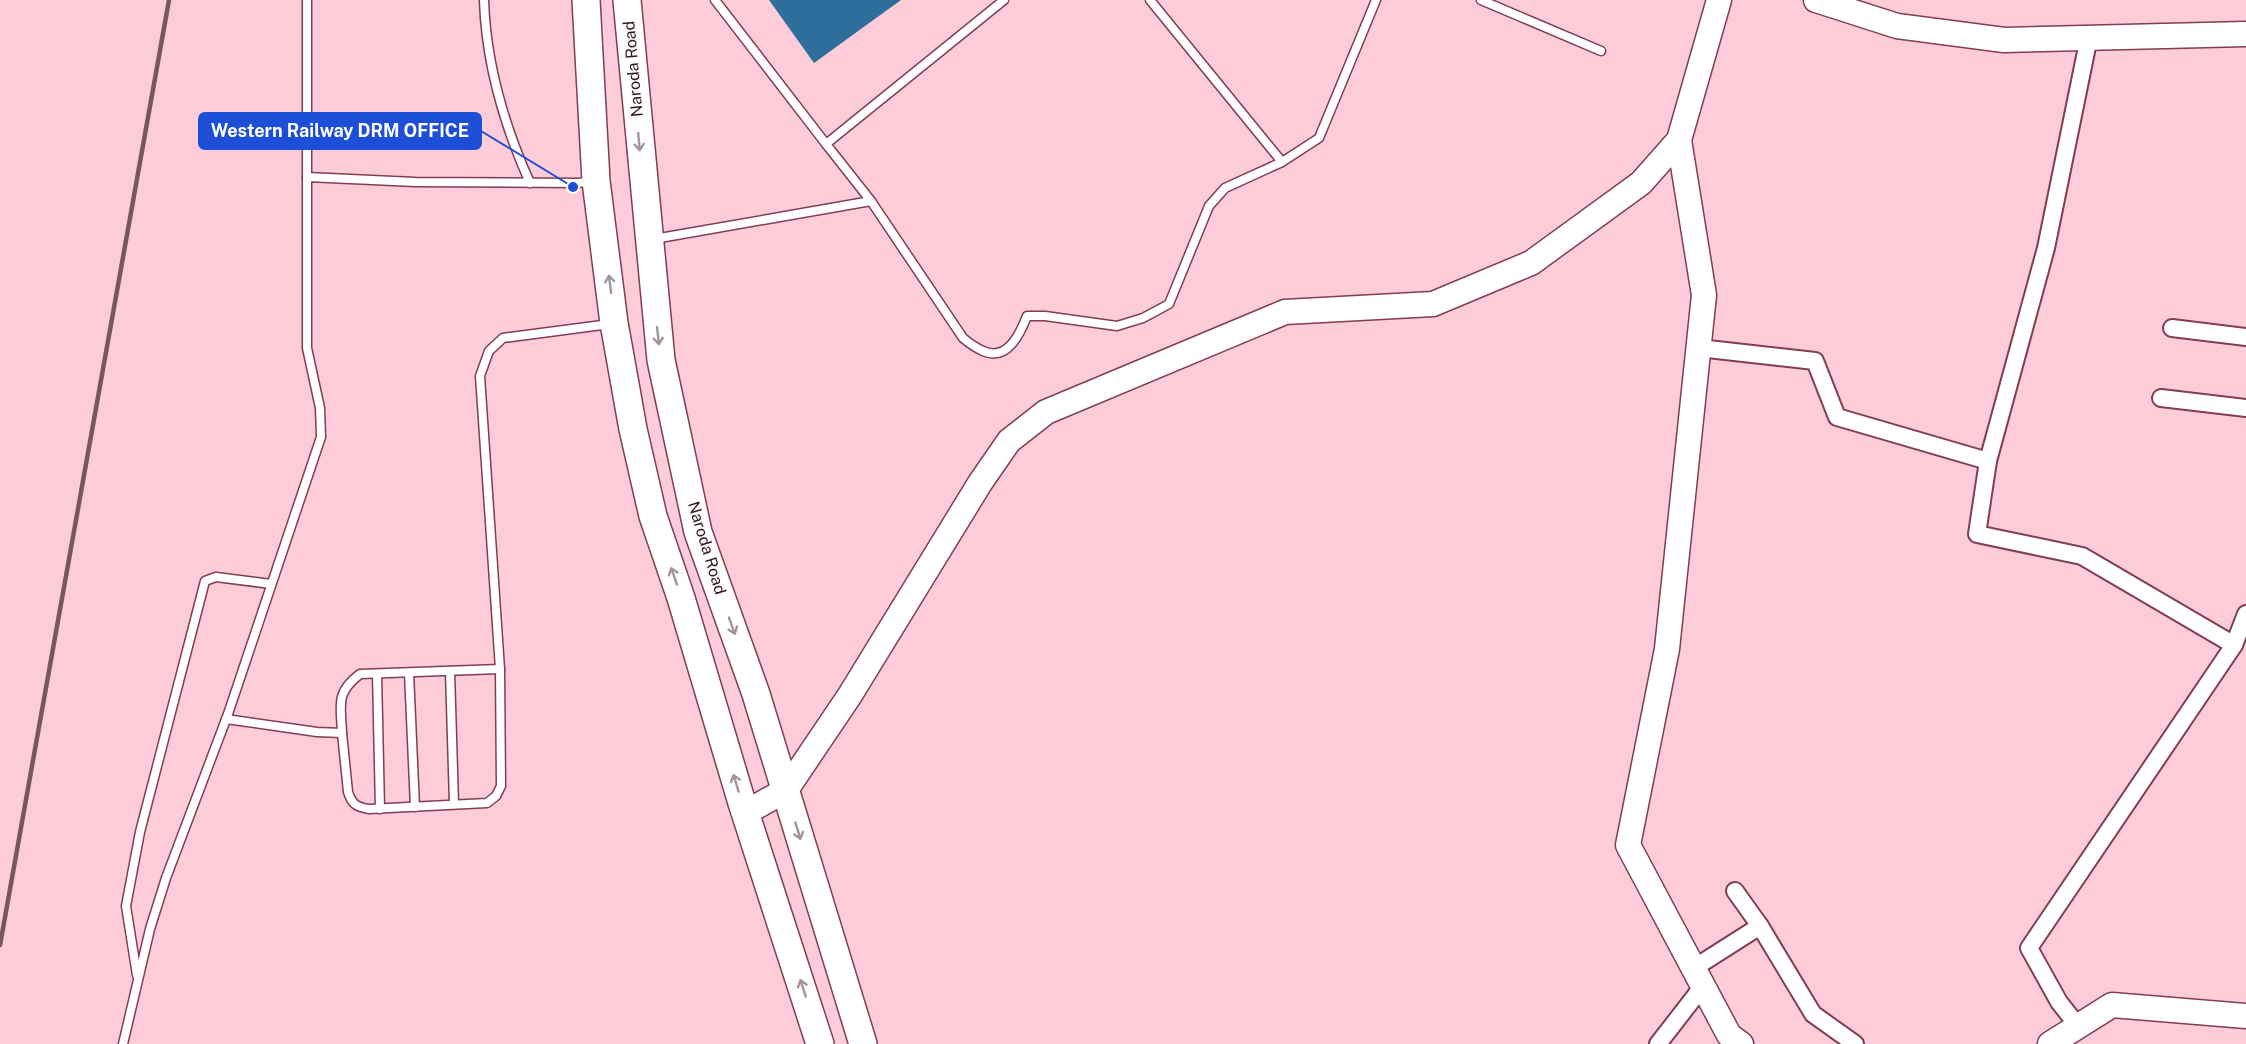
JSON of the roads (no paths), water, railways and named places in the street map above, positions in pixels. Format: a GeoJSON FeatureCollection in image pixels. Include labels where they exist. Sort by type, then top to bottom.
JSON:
{"type":"FeatureCollection","features":[{"type":"Feature","properties":{"kind":"main road"},"geometry":{"type":"LineString","coordinates":[[586,0],[596,181],[614,323],[633,429],[653,516],[681,598],[745,813],[820,1044]]}},
{"type":"Feature","properties":{"kind":"main road","name":"Naroda Road"},"geometry":{"type":"LineString","coordinates":[[627,0],[661,360],[698,532],[756,694],[863,1044]]}},
{"type":"Feature","properties":{"kind":"street"},"geometry":{"type":"LineString","coordinates":[[1719,0],[1679,140],[1704,296],[1667,649],[1628,845],[1729,1035],[1741,1044]]}},
{"type":"Feature","properties":{"kind":"street"},"geometry":{"type":"LineString","coordinates":[[1816,0],[1897,26],[2004,40],[2246,34]]}},
{"type":"Feature","properties":{"kind":"street"},"geometry":{"type":"LineString","coordinates":[[2089,38],[2046,248],[1988,460],[1977,534],[2082,556],[2234,645]]}},
{"type":"Feature","properties":{"kind":"street"},"geometry":{"type":"LineString","coordinates":[[745,813],[786,790],[850,695],[980,483],[1010,441],[1046,412],[1285,312],[1433,304],[1520,268],[1577,231],[1641,183],[1679,140]]}},
{"type":"Feature","properties":{"kind":"street"},"geometry":{"type":"LineString","coordinates":[[2172,328],[2246,336]]}},
{"type":"Feature","properties":{"kind":"street"},"geometry":{"type":"LineString","coordinates":[[1699,348],[1815,362],[1837,417],[1988,460]]}},
{"type":"Feature","properties":{"kind":"street"},"geometry":{"type":"LineString","coordinates":[[2161,398],[2246,408]]}},
{"type":"Feature","properties":{"kind":"street"},"geometry":{"type":"LineString","coordinates":[[2078,1026],[2059,1002],[2029,948],[2234,645],[2246,614]]}},
{"type":"Feature","properties":{"kind":"street"},"geometry":{"type":"LineString","coordinates":[[1735,891],[1760,926],[1813,1014],[1855,1044]]}},
{"type":"Feature","properties":{"kind":"street"},"geometry":{"type":"LineString","coordinates":[[1658,1044],[1699,977],[1760,926]]}},
{"type":"Feature","properties":{"kind":"street"},"geometry":{"type":"LineString","coordinates":[[2050,1044],[2112,1005],[2246,1016]]}},
{"type":"Feature","properties":{"kind":"lane"},"geometry":{"type":"LineString","coordinates":[[123,1044],[150,929],[166,878],[226,719],[321,437],[320,408],[307,348],[307,0]]}},
{"type":"Feature","properties":{"kind":"lane"},"geometry":{"type":"LineString","coordinates":[[484,0],[491,69],[514,147],[530,183]]}},
{"type":"Feature","properties":{"kind":"lane"},"geometry":{"type":"LineString","coordinates":[[715,0],[871,201],[963,339],[986,353],[999,354],[1013,344],[1021,333],[1027,316],[1046,316],[1117,326],[1143,318],[1169,304],[1209,206],[1225,188],[1282,162],[1319,138],[1376,0]]}},
{"type":"Feature","properties":{"kind":"lane"},"geometry":{"type":"LineString","coordinates":[[826,144],[1004,0]]}},
{"type":"Feature","properties":{"kind":"lane"},"geometry":{"type":"LineString","coordinates":[[1150,0],[1282,162]]}},
{"type":"Feature","properties":{"kind":"lane"},"geometry":{"type":"LineString","coordinates":[[1481,0],[1601,51]]}},
{"type":"Feature","properties":{"kind":"lane"},"geometry":{"type":"LineString","coordinates":[[307,177],[415,182],[578,183],[596,181]]}},
{"type":"Feature","properties":{"kind":"lane"},"geometry":{"type":"LineString","coordinates":[[648,239],[871,201]]}},
{"type":"Feature","properties":{"kind":"lane"},"geometry":{"type":"LineString","coordinates":[[500,669],[360,674],[347,684],[341,698],[345,775],[351,800],[356,807],[369,809],[487,803],[496,796],[501,786],[500,669],[480,376],[489,351],[503,338],[614,323]]}},
{"type":"Feature","properties":{"kind":"lane"},"geometry":{"type":"LineString","coordinates":[[138,981],[126,906],[140,832],[205,581],[216,577],[271,585]]}},
{"type":"Feature","properties":{"kind":"lane"},"geometry":{"type":"LineString","coordinates":[[450,671],[454,804]]}},
{"type":"Feature","properties":{"kind":"lane"},"geometry":{"type":"LineString","coordinates":[[409,673],[415,807]]}},
{"type":"Feature","properties":{"kind":"lane"},"geometry":{"type":"LineString","coordinates":[[377,674],[380,808]]}},
{"type":"Feature","properties":{"kind":"lane"},"geometry":{"type":"LineString","coordinates":[[226,719],[317,732],[342,733]]}},
{"type":"Feature","properties":{"kind":"railway"},"geometry":{"type":"LineString","coordinates":[[0,945],[169,0]]}},
{"type":"Feature","properties":{"kind":"place","name":"Western Railway DRM OFFICE"},"geometry":{"type":"Point","coordinates":[573,187]}}]}
